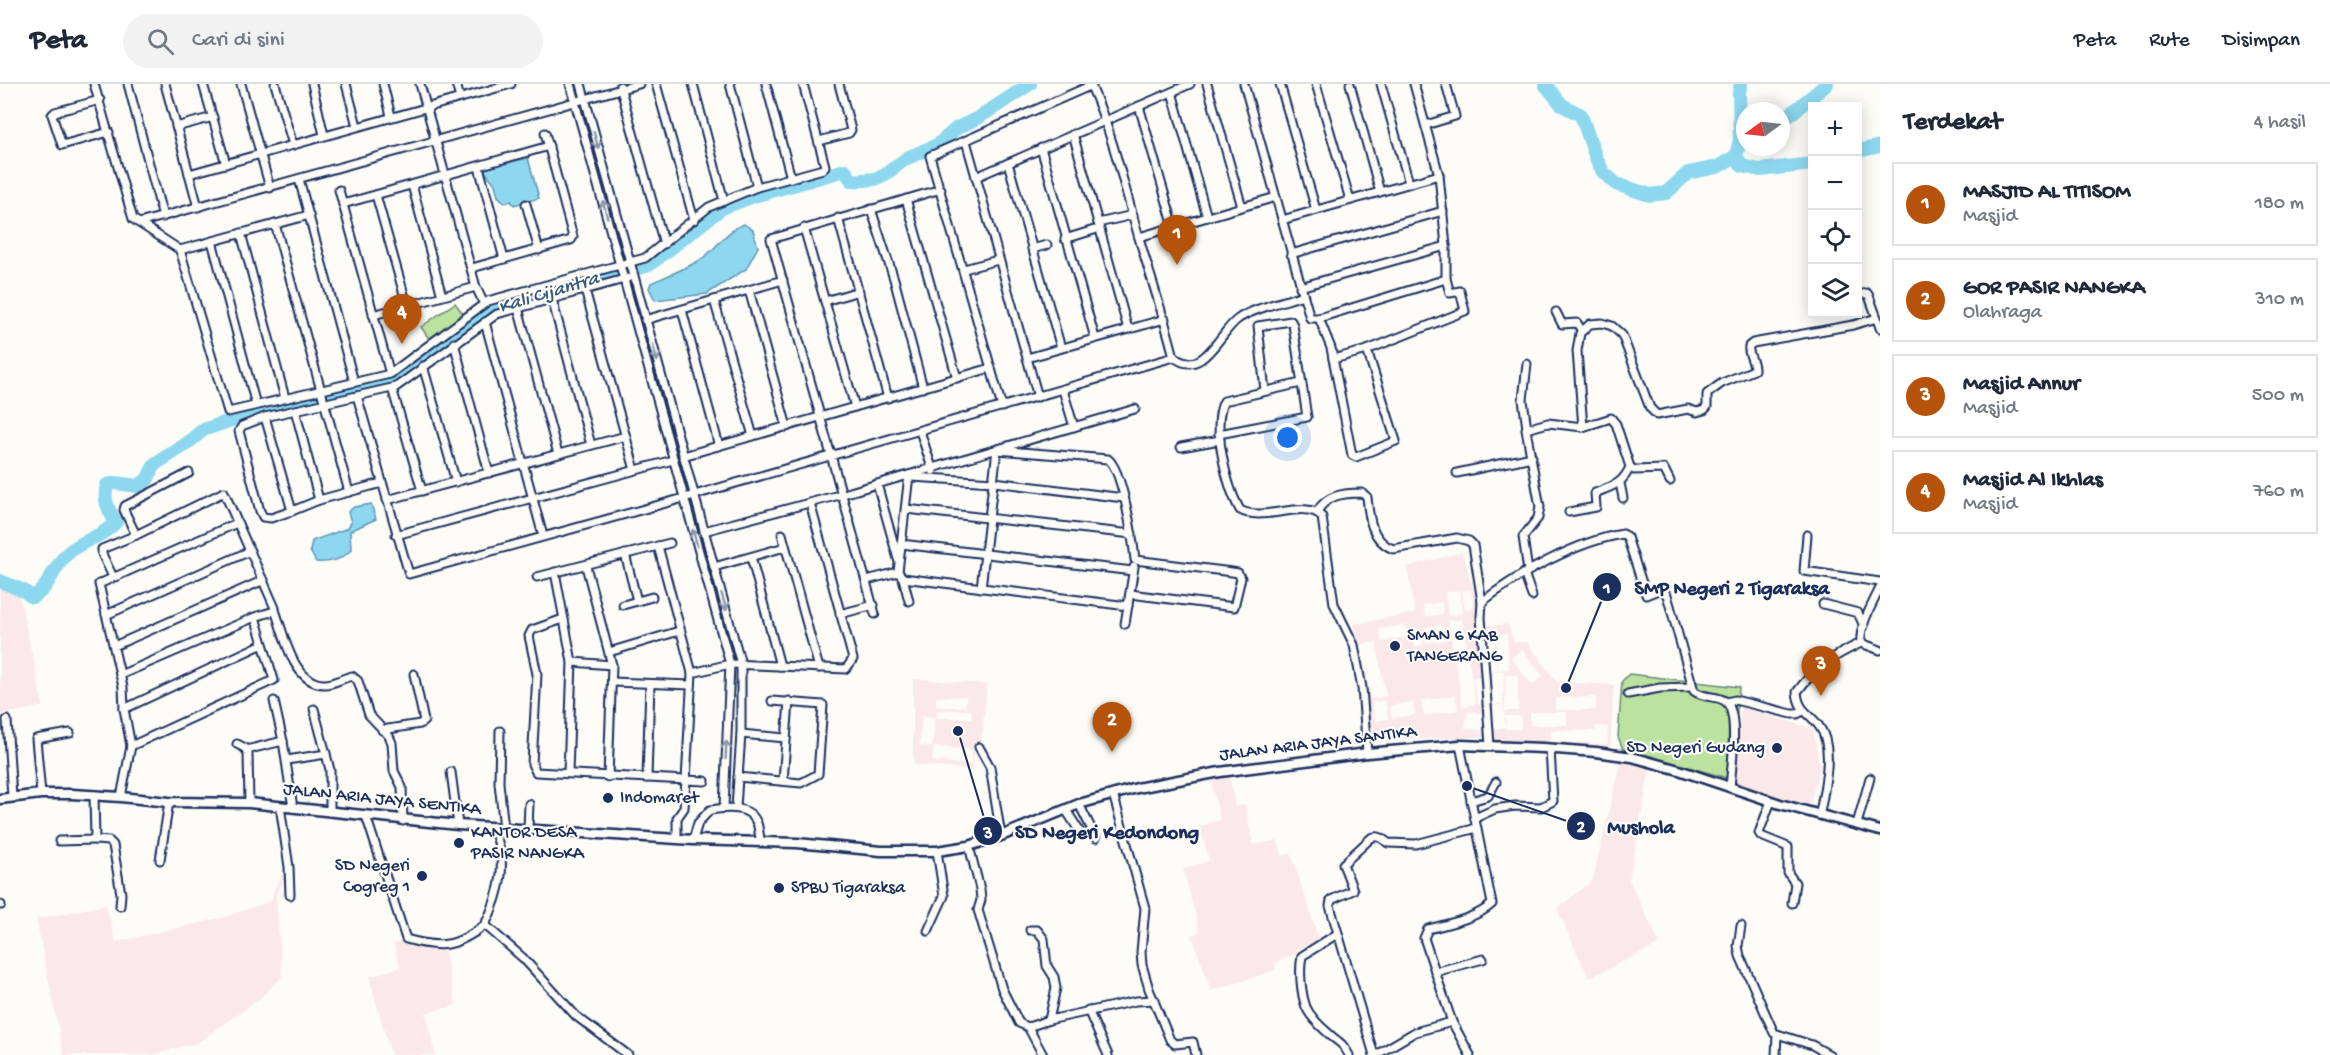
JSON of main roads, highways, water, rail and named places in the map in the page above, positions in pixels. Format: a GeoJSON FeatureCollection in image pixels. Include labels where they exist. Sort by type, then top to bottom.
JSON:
{"type":"FeatureCollection","features":[{"type":"Feature","properties":{"kind":"water"},"geometry":{"type":"Polygon","coordinates":[[[528,158],[539,198],[514,205],[511,201],[505,203],[498,196],[495,184],[483,169],[528,158]]]}},
{"type":"Feature","properties":{"kind":"water"},"geometry":{"type":"Polygon","coordinates":[[[744,224],[753,230],[758,247],[746,269],[707,294],[655,300],[649,288],[651,283],[700,260],[732,231],[744,224]]]}},
{"type":"Feature","properties":{"kind":"water"},"geometry":{"type":"Polygon","coordinates":[[[371,504],[376,519],[350,531],[351,550],[335,560],[316,562],[310,551],[312,541],[348,528],[351,522],[348,512],[354,507],[371,504]]]}},
{"type":"Feature","properties":{"kind":"waterway","name":"Kali Cijantra"},"geometry":{"type":"LineString","coordinates":[[0,581],[32,597],[38,593],[68,553],[116,522],[107,504],[107,485],[115,483],[138,486],[147,480],[155,464],[185,445],[203,430],[235,419],[396,380],[470,322],[500,307],[649,265],[722,208],[754,196],[845,170],[852,181],[875,179],[907,158],[937,145],[957,128],[978,118],[1030,84]]}},
{"type":"Feature","properties":{"kind":"waterway","name":"Kali Cijantra"},"geometry":{"type":"LineString","coordinates":[[1545,84],[1562,105],[1581,115],[1603,172],[1616,184],[1650,195],[1666,193],[1688,173],[1717,167],[1736,156],[1742,166],[1760,170],[1808,164]]}},
{"type":"Feature","properties":{"kind":"waterway"},"geometry":{"type":"LineString","coordinates":[[1739,102],[1741,84]]}},
{"type":"Feature","properties":{"kind":"waterway"},"geometry":{"type":"LineString","coordinates":[[1790,115],[1827,84]]}},
{"type":"Feature","properties":{"kind":"waterway","name":"Kali Cijantra"},"geometry":{"type":"LineString","coordinates":[[1862,150],[1880,146]]}},
{"type":"Feature","properties":{"kind":"place","name":"MASJID AL TITISOM"},"geometry":{"type":"Point","coordinates":[1177,265]}},
{"type":"Feature","properties":{"kind":"place","name":"Masjid Al Ikhlas"},"geometry":{"type":"Point","coordinates":[402,344]}},
{"type":"Feature","properties":{"kind":"place","name":"SMAN 6 KAB TANGERANG"},"geometry":{"type":"Point","coordinates":[1395,646]}},
{"type":"Feature","properties":{"kind":"place","name":"SMP Negeri 2 Tigaraksa"},"geometry":{"type":"Point","coordinates":[1566,688]}},
{"type":"Feature","properties":{"kind":"place","name":"Masjid Annur"},"geometry":{"type":"Point","coordinates":[1821,696]}},
{"type":"Feature","properties":{"kind":"place","name":"SD Negeri Kedondong"},"geometry":{"type":"Point","coordinates":[958,731]}},
{"type":"Feature","properties":{"kind":"place","name":"SD Negeri Gudang"},"geometry":{"type":"Point","coordinates":[1777,748]}},
{"type":"Feature","properties":{"kind":"place","name":"GOR PASIR NANGKA"},"geometry":{"type":"Point","coordinates":[1112,752]}},
{"type":"Feature","properties":{"kind":"place","name":"Mushola"},"geometry":{"type":"Point","coordinates":[1467,786]}},
{"type":"Feature","properties":{"kind":"place","name":"Indomaret"},"geometry":{"type":"Point","coordinates":[608,798]}},
{"type":"Feature","properties":{"kind":"place","name":"KANTOR DESA PASIR NANGKA"},"geometry":{"type":"Point","coordinates":[459,843]}},
{"type":"Feature","properties":{"kind":"place","name":"SD Negeri Cogreg 1"},"geometry":{"type":"Point","coordinates":[422,876]}},
{"type":"Feature","properties":{"kind":"place","name":"SPBU Tigaraksa"},"geometry":{"type":"Point","coordinates":[779,888]}}]}
